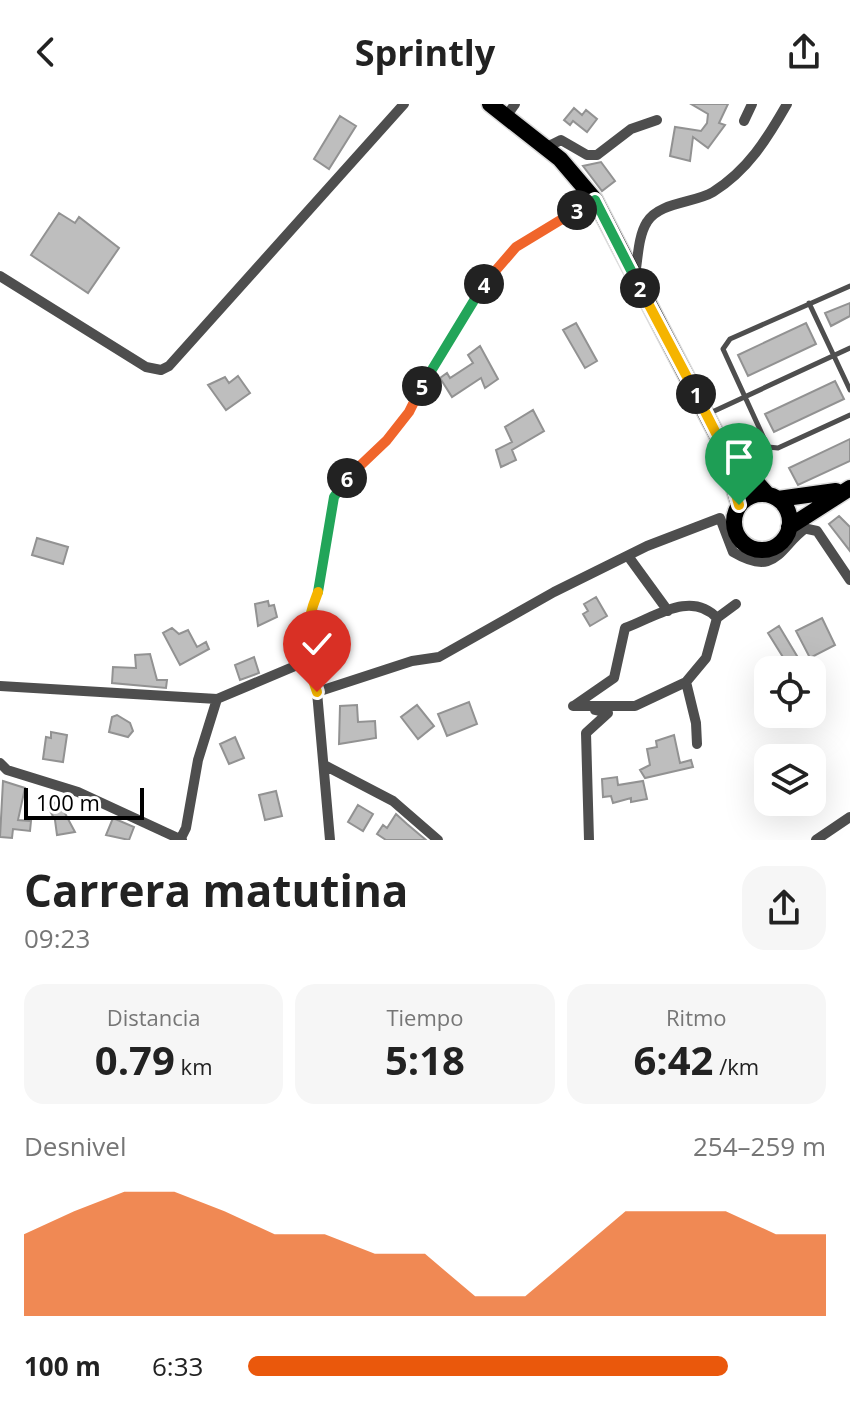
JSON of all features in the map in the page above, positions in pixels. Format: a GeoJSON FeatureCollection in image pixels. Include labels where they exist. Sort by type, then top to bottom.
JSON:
{"type":"FeatureCollection","features":[{"type":"Feature","properties":{"kind":"main road"},"geometry":{"type":"LineString","coordinates":[[490,104],[511,110],[595,200],[721,443],[739,505]]}},
{"type":"Feature","properties":{"kind":"main road"},"geometry":{"type":"LineString","coordinates":[[721,443],[786,509],[794,529]]}},
{"type":"Feature","properties":{"kind":"main road"},"geometry":{"type":"LineString","coordinates":[[848,491],[769,549],[746,545],[735,529],[734,517],[739,505],[749,497],[848,491]]}},
{"type":"Feature","properties":{"kind":"street"},"geometry":{"type":"LineString","coordinates":[[0,276],[146,367],[161,370],[169,366],[404,104]]}},
{"type":"Feature","properties":{"kind":"street"},"geometry":{"type":"LineString","coordinates":[[744,121],[752,104]]}},
{"type":"Feature","properties":{"kind":"street"},"geometry":{"type":"LineString","coordinates":[[635,279],[643,232],[650,217],[710,194],[736,176],[763,148],[787,104]]}},
{"type":"Feature","properties":{"kind":"street"},"geometry":{"type":"LineString","coordinates":[[547,147],[561,140],[587,155],[597,155],[631,129],[657,120]]}},
{"type":"Feature","properties":{"kind":"street"},"geometry":{"type":"LineString","coordinates":[[330,840],[326,766],[317,692],[307,661],[305,630],[318,592],[334,497],[409,412],[430,368],[480,289],[516,247],[595,200]]}},
{"type":"Feature","properties":{"kind":"street"},"geometry":{"type":"LineString","coordinates":[[317,692],[412,661],[439,657],[554,592],[628,556],[720,518],[733,552],[761,562],[773,560],[793,545],[797,535],[794,529]]}},
{"type":"Feature","properties":{"kind":"street"},"geometry":{"type":"LineString","coordinates":[[794,529],[817,531],[850,580]]}},
{"type":"Feature","properties":{"kind":"street"},"geometry":{"type":"LineString","coordinates":[[628,556],[668,611]]}},
{"type":"Feature","properties":{"kind":"street"},"geometry":{"type":"LineString","coordinates":[[573,706],[614,678],[625,628],[684,604],[707,607],[717,618]]}},
{"type":"Feature","properties":{"kind":"street"},"geometry":{"type":"LineString","coordinates":[[573,706],[635,706],[686,682],[706,658],[717,618],[736,604]]}},
{"type":"Feature","properties":{"kind":"street"},"geometry":{"type":"LineString","coordinates":[[0,686],[217,699],[307,661]]}},
{"type":"Feature","properties":{"kind":"street"},"geometry":{"type":"LineString","coordinates":[[686,682],[696,723],[697,744]]}},
{"type":"Feature","properties":{"kind":"street"},"geometry":{"type":"LineString","coordinates":[[0,763],[7,770],[78,792],[181,839],[198,760],[217,699]]}},
{"type":"Feature","properties":{"kind":"street"},"geometry":{"type":"LineString","coordinates":[[573,706],[608,713],[586,733],[589,840]]}},
{"type":"Feature","properties":{"kind":"street"},"geometry":{"type":"LineString","coordinates":[[326,766],[393,801],[438,840]]}},
{"type":"Feature","properties":{"kind":"street"},"geometry":{"type":"LineString","coordinates":[[816,840],[850,817]]}},
{"type":"Feature","properties":{"kind":"lane"},"geometry":{"type":"LineString","coordinates":[[850,286],[724,342],[725,357],[765,442],[773,449],[850,415]]}},
{"type":"Feature","properties":{"kind":"lane"},"geometry":{"type":"LineString","coordinates":[[809,303],[850,390]]}},
{"type":"Feature","properties":{"kind":"lane"},"geometry":{"type":"LineString","coordinates":[[707,415],[850,348]]}},
{"type":"Feature","properties":{"kind":"building"},"geometry":{"type":"Polygon","coordinates":[[[691,104],[728,104],[719,123],[725,125],[708,148],[693,137],[690,161],[670,156],[675,127],[701,131],[707,123],[708,114],[691,104]]]}},
{"type":"Feature","properties":{"kind":"building"},"geometry":{"type":"Polygon","coordinates":[[[574,108],[582,115],[586,110],[597,119],[587,132],[573,121],[570,125],[564,120],[574,108]]]}},
{"type":"Feature","properties":{"kind":"building"},"geometry":{"type":"Polygon","coordinates":[[[340,116],[356,126],[329,169],[314,159],[340,116]]]}},
{"type":"Feature","properties":{"kind":"building"},"geometry":{"type":"Polygon","coordinates":[[[601,162],[615,181],[602,191],[583,166],[601,162]]]}},
{"type":"Feature","properties":{"kind":"building"},"geometry":{"type":"Polygon","coordinates":[[[59,213],[75,223],[79,217],[119,248],[88,293],[31,255],[59,213]]]}},
{"type":"Feature","properties":{"kind":"building"},"geometry":{"type":"Polygon","coordinates":[[[850,303],[850,316],[831,326],[825,313],[850,303]]]}},
{"type":"Feature","properties":{"kind":"building"},"geometry":{"type":"Polygon","coordinates":[[[576,323],[597,361],[585,368],[563,330],[576,323]]]}},
{"type":"Feature","properties":{"kind":"building"},"geometry":{"type":"Polygon","coordinates":[[[806,323],[816,344],[748,376],[738,355],[806,323]]]}},
{"type":"Feature","properties":{"kind":"building"},"geometry":{"type":"Polygon","coordinates":[[[480,346],[498,379],[485,388],[481,378],[452,397],[440,378],[447,373],[450,378],[473,363],[468,355],[480,346]]]}},
{"type":"Feature","properties":{"kind":"building"},"geometry":{"type":"Polygon","coordinates":[[[238,376],[250,393],[226,410],[208,385],[225,377],[229,383],[238,376]]]}},
{"type":"Feature","properties":{"kind":"building"},"geometry":{"type":"Polygon","coordinates":[[[835,381],[844,399],[774,432],[765,414],[835,381]]]}},
{"type":"Feature","properties":{"kind":"building"},"geometry":{"type":"Polygon","coordinates":[[[533,410],[544,431],[512,450],[516,460],[501,467],[496,450],[512,442],[505,427],[533,410]]]}},
{"type":"Feature","properties":{"kind":"building"},"geometry":{"type":"Polygon","coordinates":[[[850,439],[850,461],[798,485],[789,468],[850,439]]]}},
{"type":"Feature","properties":{"kind":"building"},"geometry":{"type":"Polygon","coordinates":[[[839,516],[850,527],[850,551],[829,524],[839,516]]]}},
{"type":"Feature","properties":{"kind":"building"},"geometry":{"type":"Polygon","coordinates":[[[37,538],[68,547],[63,564],[32,555],[37,538]]]}},
{"type":"Feature","properties":{"kind":"building"},"geometry":{"type":"Polygon","coordinates":[[[596,597],[607,616],[590,626],[583,614],[588,611],[584,604],[596,597]]]}},
{"type":"Feature","properties":{"kind":"building"},"geometry":{"type":"Polygon","coordinates":[[[268,601],[269,606],[274,605],[277,617],[258,626],[255,604],[268,601]]]}},
{"type":"Feature","properties":{"kind":"building"},"geometry":{"type":"Polygon","coordinates":[[[822,618],[835,645],[809,656],[796,631],[822,618]]]}},
{"type":"Feature","properties":{"kind":"building"},"geometry":{"type":"Polygon","coordinates":[[[779,626],[797,656],[782,656],[768,633],[779,626]]]}},
{"type":"Feature","properties":{"kind":"building"},"geometry":{"type":"Polygon","coordinates":[[[172,628],[179,634],[188,630],[197,647],[206,642],[209,649],[180,665],[163,633],[172,628]]]}},
{"type":"Feature","properties":{"kind":"building"},"geometry":{"type":"Polygon","coordinates":[[[150,654],[157,680],[167,680],[166,688],[112,683],[113,667],[136,668],[135,655],[150,654]]]}},
{"type":"Feature","properties":{"kind":"building"},"geometry":{"type":"Polygon","coordinates":[[[254,657],[259,673],[240,680],[235,665],[254,657]]]}},
{"type":"Feature","properties":{"kind":"building"},"geometry":{"type":"Polygon","coordinates":[[[469,702],[477,724],[447,736],[438,714],[469,702]]]}},
{"type":"Feature","properties":{"kind":"building"},"geometry":{"type":"Polygon","coordinates":[[[357,705],[358,722],[375,721],[376,738],[339,744],[340,706],[357,705]]]}},
{"type":"Feature","properties":{"kind":"building"},"geometry":{"type":"Polygon","coordinates":[[[417,705],[434,726],[418,739],[401,717],[417,705]]]}},
{"type":"Feature","properties":{"kind":"building"},"geometry":{"type":"Polygon","coordinates":[[[117,715],[130,723],[133,731],[128,737],[109,732],[112,717],[117,715]]]}},
{"type":"Feature","properties":{"kind":"building"},"geometry":{"type":"Polygon","coordinates":[[[51,732],[67,735],[63,762],[43,759],[46,737],[51,738],[51,732]]]}},
{"type":"Feature","properties":{"kind":"building"},"geometry":{"type":"Polygon","coordinates":[[[674,735],[680,763],[691,760],[693,767],[645,778],[640,770],[650,765],[647,749],[657,747],[656,741],[674,735]]]}},
{"type":"Feature","properties":{"kind":"building"},"geometry":{"type":"Polygon","coordinates":[[[235,737],[244,758],[229,764],[220,744],[235,737]]]}},
{"type":"Feature","properties":{"kind":"building"},"geometry":{"type":"Polygon","coordinates":[[[617,777],[618,785],[643,781],[647,799],[631,802],[631,798],[613,803],[611,796],[603,797],[602,779],[617,777]]]}},
{"type":"Feature","properties":{"kind":"building"},"geometry":{"type":"Polygon","coordinates":[[[3,781],[25,788],[18,820],[31,821],[30,831],[13,829],[12,838],[0,837],[3,781]]]}},
{"type":"Feature","properties":{"kind":"building"},"geometry":{"type":"Polygon","coordinates":[[[276,791],[282,816],[265,820],[259,795],[276,791]]]}},
{"type":"Feature","properties":{"kind":"building"},"geometry":{"type":"Polygon","coordinates":[[[56,802],[75,832],[57,835],[55,820],[48,807],[56,802]]]}},
{"type":"Feature","properties":{"kind":"building"},"geometry":{"type":"Polygon","coordinates":[[[358,805],[373,814],[363,831],[348,822],[358,805]]]}},
{"type":"Feature","properties":{"kind":"building"},"geometry":{"type":"Polygon","coordinates":[[[396,814],[426,840],[386,840],[377,834],[383,825],[387,828],[396,814]]]}},
{"type":"Feature","properties":{"kind":"building"},"geometry":{"type":"Polygon","coordinates":[[[113,818],[134,827],[129,840],[106,835],[113,818]]]}},
{"type":"Feature","properties":{"kind":"route"},"geometry":{"type":"LineString","coordinates":[[317,692],[304,645],[305,630],[318,592],[334,497],[351,473],[387,440],[409,412],[430,368],[480,289],[516,247],[595,200],[721,443],[739,505]]}}]}
